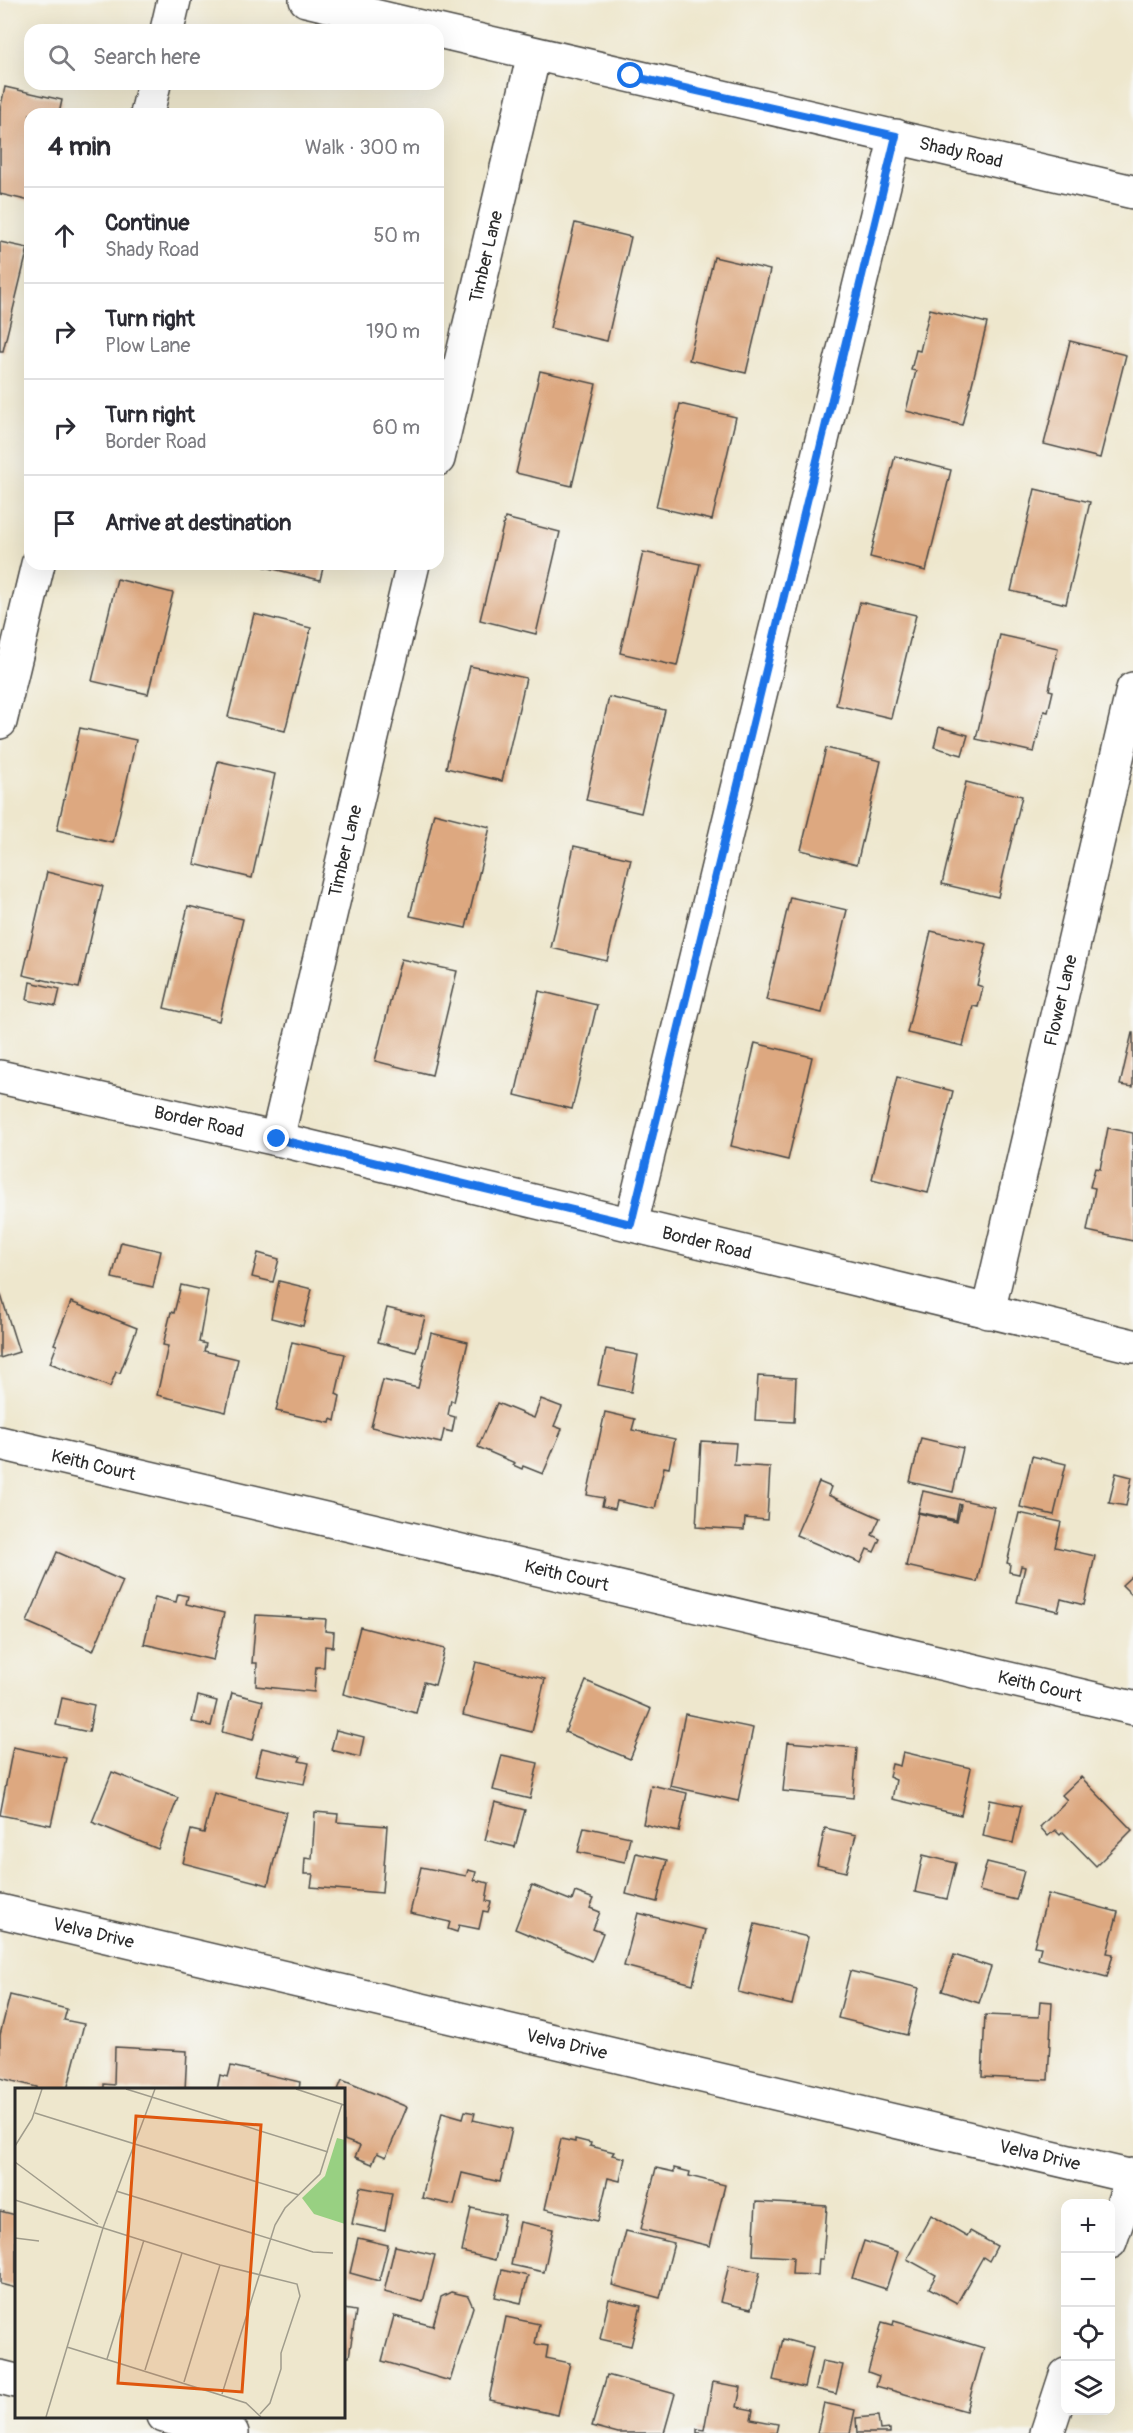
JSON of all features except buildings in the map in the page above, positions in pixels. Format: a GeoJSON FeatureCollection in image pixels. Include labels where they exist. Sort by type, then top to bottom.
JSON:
{"type":"FeatureCollection","features":[{"type":"Feature","properties":{"kind":"street"},"geometry":{"type":"LineString","coordinates":[[168,24],[174,0]]}},
{"type":"Feature","properties":{"kind":"street"},"geometry":{"type":"LineString","coordinates":[[306,0],[408,24]]}},
{"type":"Feature","properties":{"kind":"street","name":"Shady Road"},"geometry":{"type":"LineString","coordinates":[[444,32],[1133,192]]}},
{"type":"Feature","properties":{"kind":"street","name":"Timber Lane"},"geometry":{"type":"LineString","coordinates":[[444,434],[534,54]]}},
{"type":"Feature","properties":{"kind":"street"},"geometry":{"type":"LineString","coordinates":[[148,108],[153,90]]}},
{"type":"Feature","properties":{"kind":"street"},"geometry":{"type":"LineString","coordinates":[[631,1224],[896,136]]}},
{"type":"Feature","properties":{"kind":"street"},"geometry":{"type":"LineString","coordinates":[[0,722],[37,570]]}},
{"type":"Feature","properties":{"kind":"street","name":"Timber Lane"},"geometry":{"type":"LineString","coordinates":[[277,1139],[412,570]]}},
{"type":"Feature","properties":{"kind":"street","name":"Flower Lane"},"geometry":{"type":"LineString","coordinates":[[988,1312],[1133,689]]}},
{"type":"Feature","properties":{"kind":"street","name":"Border Road"},"geometry":{"type":"LineString","coordinates":[[0,1077],[277,1139],[1133,1346]]}},
{"type":"Feature","properties":{"kind":"street","name":"Keith Court"},"geometry":{"type":"LineString","coordinates":[[0,1443],[1133,1708]]}},
{"type":"Feature","properties":{"kind":"street","name":"Velva Drive"},"geometry":{"type":"LineString","coordinates":[[0,1911],[1133,2176]]}},
{"type":"Feature","properties":{"kind":"street"},"geometry":{"type":"LineString","coordinates":[[1115,2228],[1133,2176]]}},
{"type":"Feature","properties":{"kind":"street"},"geometry":{"type":"LineString","coordinates":[[0,2377],[15,2381]]}},
{"type":"Feature","properties":{"kind":"street"},"geometry":{"type":"LineString","coordinates":[[1047,2433],[1061,2388]]}},
{"type":"Feature","properties":{"kind":"street"},"geometry":{"type":"LineString","coordinates":[[172,2418],[232,2433]]}},
{"type":"Feature","properties":{"kind":"route"},"geometry":{"type":"LineString","coordinates":[[277,1139],[631,1224],[896,136],[631,76]]}}]}
